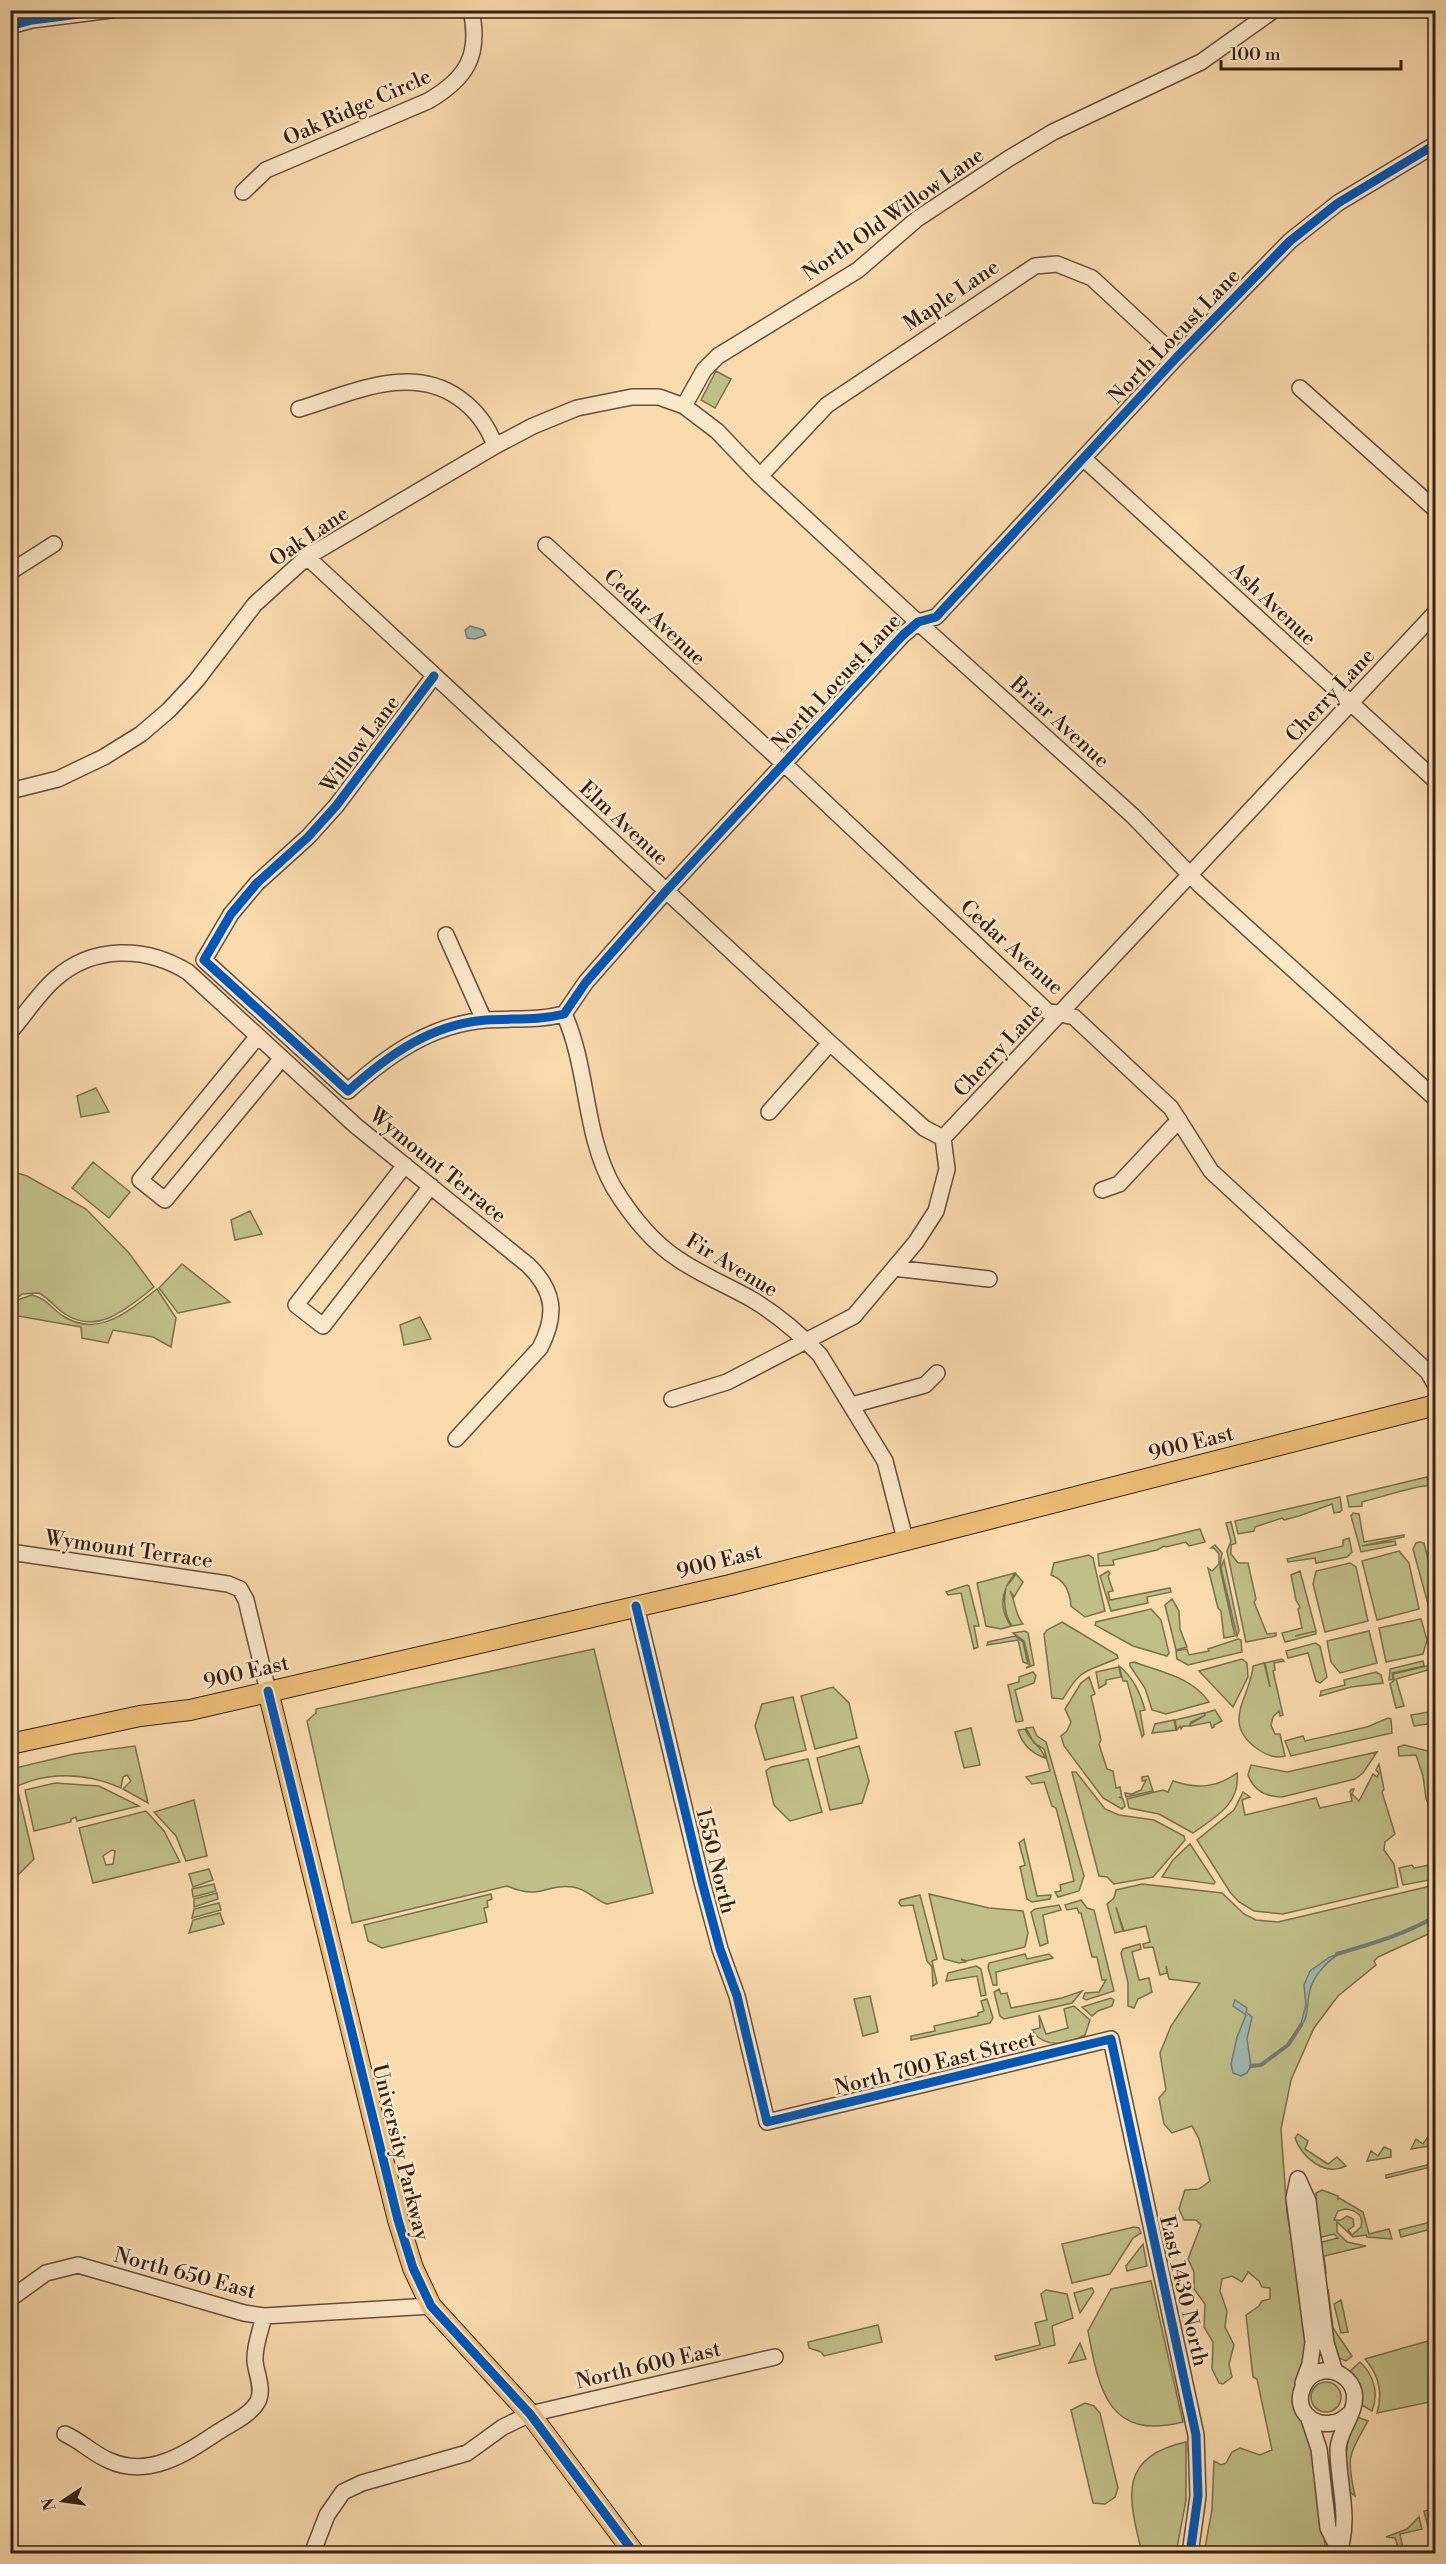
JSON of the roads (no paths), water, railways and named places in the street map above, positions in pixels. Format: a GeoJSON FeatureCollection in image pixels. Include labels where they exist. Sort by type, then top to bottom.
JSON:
{"type":"FeatureCollection","features":[{"type":"Feature","properties":{"kind":"main road","name":"900 East"},"geometry":{"type":"LineString","coordinates":[[10,1744],[140,1716],[190,1710],[636,1606],[1436,1405]]}},
{"type":"Feature","properties":{"kind":"main road","name":"University Parkway"},"geometry":{"type":"LineString","coordinates":[[268,1691],[398,2220],[413,2268],[430,2306],[530,2414],[635,2553]]}},
{"type":"Feature","properties":{"kind":"street"},"geometry":{"type":"LineString","coordinates":[[10,27],[31,15],[111,10]]}},
{"type":"Feature","properties":{"kind":"street","name":"Oak Ridge Circle"},"geometry":{"type":"LineString","coordinates":[[243,192],[266,170],[428,101],[447,90],[464,72],[473,52],[475,27],[471,10]]}},
{"type":"Feature","properties":{"kind":"street","name":"North Old Willow Lane"},"geometry":{"type":"LineString","coordinates":[[684,406],[704,370],[718,356],[858,270],[917,219],[1053,132],[1202,62],[1274,10]]}},
{"type":"Feature","properties":{"kind":"street","name":"North Locust Lane"},"geometry":{"type":"LineString","coordinates":[[564,1014],[586,982],[666,891],[903,635],[918,622],[936,617],[1177,357],[1290,241],[1338,203],[1436,144]]}},
{"type":"Feature","properties":{"kind":"street","name":"Maple Lane"},"geometry":{"type":"LineString","coordinates":[[760,476],[827,405],[1016,276],[1035,266],[1057,264],[1092,278],[1177,357]]}},
{"type":"Feature","properties":{"kind":"street"},"geometry":{"type":"LineString","coordinates":[[299,409],[390,382],[423,382],[453,393],[465,402],[484,423],[495,446]]}},
{"type":"Feature","properties":{"kind":"street"},"geometry":{"type":"LineString","coordinates":[[1299,388],[1436,510]]}},
{"type":"Feature","properties":{"kind":"street","name":"Oak Lane"},"geometry":{"type":"LineString","coordinates":[[10,790],[58,779],[104,757],[141,734],[169,710],[196,681],[255,604],[307,557],[495,446],[577,408],[633,397],[645,397]]}},
{"type":"Feature","properties":{"kind":"street","name":"Briar Avenue"},"geometry":{"type":"LineString","coordinates":[[645,397],[659,397],[684,406],[717,430],[760,476],[1132,816],[1191,875],[1436,1099]]}},
{"type":"Feature","properties":{"kind":"street","name":"Ash Avenue"},"geometry":{"type":"LineString","coordinates":[[1083,458],[1436,781]]}},
{"type":"Feature","properties":{"kind":"street"},"geometry":{"type":"LineString","coordinates":[[10,572],[54,544]]}},
{"type":"Feature","properties":{"kind":"street","name":"Cedar Avenue"},"geometry":{"type":"LineString","coordinates":[[546,545],[1047,1011],[1074,1017],[1171,1108],[1211,1171],[1428,1372],[1436,1386]]}},
{"type":"Feature","properties":{"kind":"street","name":"Elm Avenue"},"geometry":{"type":"LineString","coordinates":[[307,557],[830,1043],[924,1128],[944,1138]]}},
{"type":"Feature","properties":{"kind":"street","name":"Cherry Lane"},"geometry":{"type":"LineString","coordinates":[[944,1138],[1436,612]]}},
{"type":"Feature","properties":{"kind":"street","name":"Willow Lane"},"geometry":{"type":"LineString","coordinates":[[434,676],[336,806],[313,831],[257,883],[231,914],[204,960],[348,1091],[384,1060],[417,1040],[484,1020]]}},
{"type":"Feature","properties":{"kind":"street"},"geometry":{"type":"LineString","coordinates":[[446,935],[484,1020],[528,1020],[564,1014]]}},
{"type":"Feature","properties":{"kind":"street","name":"Wymount Terrace"},"geometry":{"type":"LineString","coordinates":[[10,1032],[54,980],[68,969],[104,954],[123,952],[156,956],[188,972],[356,1126],[540,1277],[550,1297],[552,1314],[549,1330],[540,1348],[456,1439]]}},
{"type":"Feature","properties":{"kind":"street","name":"Fir Avenue"},"geometry":{"type":"LineString","coordinates":[[564,1014],[572,1031],[599,1154],[614,1187],[630,1212],[658,1244],[678,1259],[756,1302],[807,1341],[835,1376],[885,1461],[905,1539]]}},
{"type":"Feature","properties":{"kind":"street"},"geometry":{"type":"LineString","coordinates":[[258,1036],[140,1180],[165,1200],[282,1058]]}},
{"type":"Feature","properties":{"kind":"street"},"geometry":{"type":"LineString","coordinates":[[769,1112],[830,1043]]}},
{"type":"Feature","properties":{"kind":"street"},"geometry":{"type":"LineString","coordinates":[[1102,1190],[1119,1184],[1179,1120]]}},
{"type":"Feature","properties":{"kind":"street"},"geometry":{"type":"LineString","coordinates":[[672,1400],[727,1382],[854,1316],[894,1268],[936,1211],[948,1169],[944,1138]]}},
{"type":"Feature","properties":{"kind":"street"},"geometry":{"type":"LineString","coordinates":[[405,1165],[296,1305],[323,1326],[430,1186]]}},
{"type":"Feature","properties":{"kind":"street"},"geometry":{"type":"LineString","coordinates":[[894,1268],[989,1279]]}},
{"type":"Feature","properties":{"kind":"street"},"geometry":{"type":"LineString","coordinates":[[852,1405],[925,1384],[937,1373]]}},
{"type":"Feature","properties":{"kind":"street","name":"Wymount Terrace"},"geometry":{"type":"LineString","coordinates":[[10,1552],[217,1583],[240,1590]]}},
{"type":"Feature","properties":{"kind":"street","name":"University Parkway"},"geometry":{"type":"LineString","coordinates":[[240,1590],[246,1600],[268,1691]]}},
{"type":"Feature","properties":{"kind":"street","name":"1550 North"},"geometry":{"type":"LineString","coordinates":[[636,1606],[702,1882],[720,1949],[737,1996],[767,2122]]}},
{"type":"Feature","properties":{"kind":"street","name":"North 700 East Street"},"geometry":{"type":"LineString","coordinates":[[767,2122],[1111,2039]]}},
{"type":"Feature","properties":{"kind":"street","name":"East 1430 North"},"geometry":{"type":"LineString","coordinates":[[1111,2039],[1197,2435],[1197,2512],[1190,2553]]}},
{"type":"Feature","properties":{"kind":"street"},"geometry":{"type":"LineString","coordinates":[[1335,2372],[1326,2343],[1308,2201],[1298,2179],[1294,2209],[1313,2342],[1301,2402],[1319,2449],[1328,2528],[1340,2551]]}},
{"type":"Feature","properties":{"kind":"street","name":"North 650 East"},"geometry":{"type":"LineString","coordinates":[[10,2299],[46,2273],[78,2265],[244,2313],[264,2316],[430,2306]]}},
{"type":"Feature","properties":{"kind":"street"},"geometry":{"type":"LineString","coordinates":[[66,2434],[80,2440],[107,2460],[128,2466],[163,2464],[194,2448],[245,2415],[257,2402],[260,2391],[255,2359],[264,2316]]}},
{"type":"Feature","properties":{"kind":"street","name":"North 600 East"},"geometry":{"type":"LineString","coordinates":[[312,2553],[327,2516],[343,2492],[362,2483],[467,2452],[503,2427],[530,2414],[775,2357]]}},
{"type":"Feature","properties":{"kind":"street"},"geometry":{"type":"LineString","coordinates":[[1303,2386],[1317,2373],[1335,2372],[1349,2380],[1352,2387],[1354,2401],[1341,2430],[1338,2449],[1346,2531],[1340,2551]]}},
{"type":"Feature","properties":{"kind":"street"},"geometry":{"type":"LineString","coordinates":[[1308,2416],[1321,2424],[1329,2425],[1344,2420],[1349,2414]]}},
{"type":"Feature","properties":{"kind":"street"},"geometry":{"type":"LineString","coordinates":[[1320,2462],[1327,2467],[1331,2475],[1336,2505],[1344,2508]]}},
{"type":"Feature","properties":{"kind":"water"},"geometry":{"type":"Polygon","coordinates":[[[470,626],[483,630],[486,635],[475,639],[467,638],[465,630],[470,626]]]}},
{"type":"Feature","properties":{"kind":"water"},"geometry":{"type":"Polygon","coordinates":[[[1341,1953],[1314,1979],[1305,2019],[1300,2027],[1306,2005],[1304,1985],[1310,1971],[1330,1957],[1341,1953]]]}},
{"type":"Feature","properties":{"kind":"water"},"geometry":{"type":"Polygon","coordinates":[[[1235,2000],[1247,2008],[1246,2012],[1252,2017],[1247,2039],[1251,2066],[1247,2073],[1241,2076],[1233,2073],[1231,2064],[1237,2037],[1246,2015],[1233,2006],[1235,2000]]]}},
{"type":"Feature","properties":{"kind":"waterway"},"geometry":{"type":"LineString","coordinates":[[1337,1954],[1400,1934],[1436,1916]]}},
{"type":"Feature","properties":{"kind":"waterway"},"geometry":{"type":"LineString","coordinates":[[1251,2066],[1261,2065],[1288,2045],[1301,2025]]}}]}
